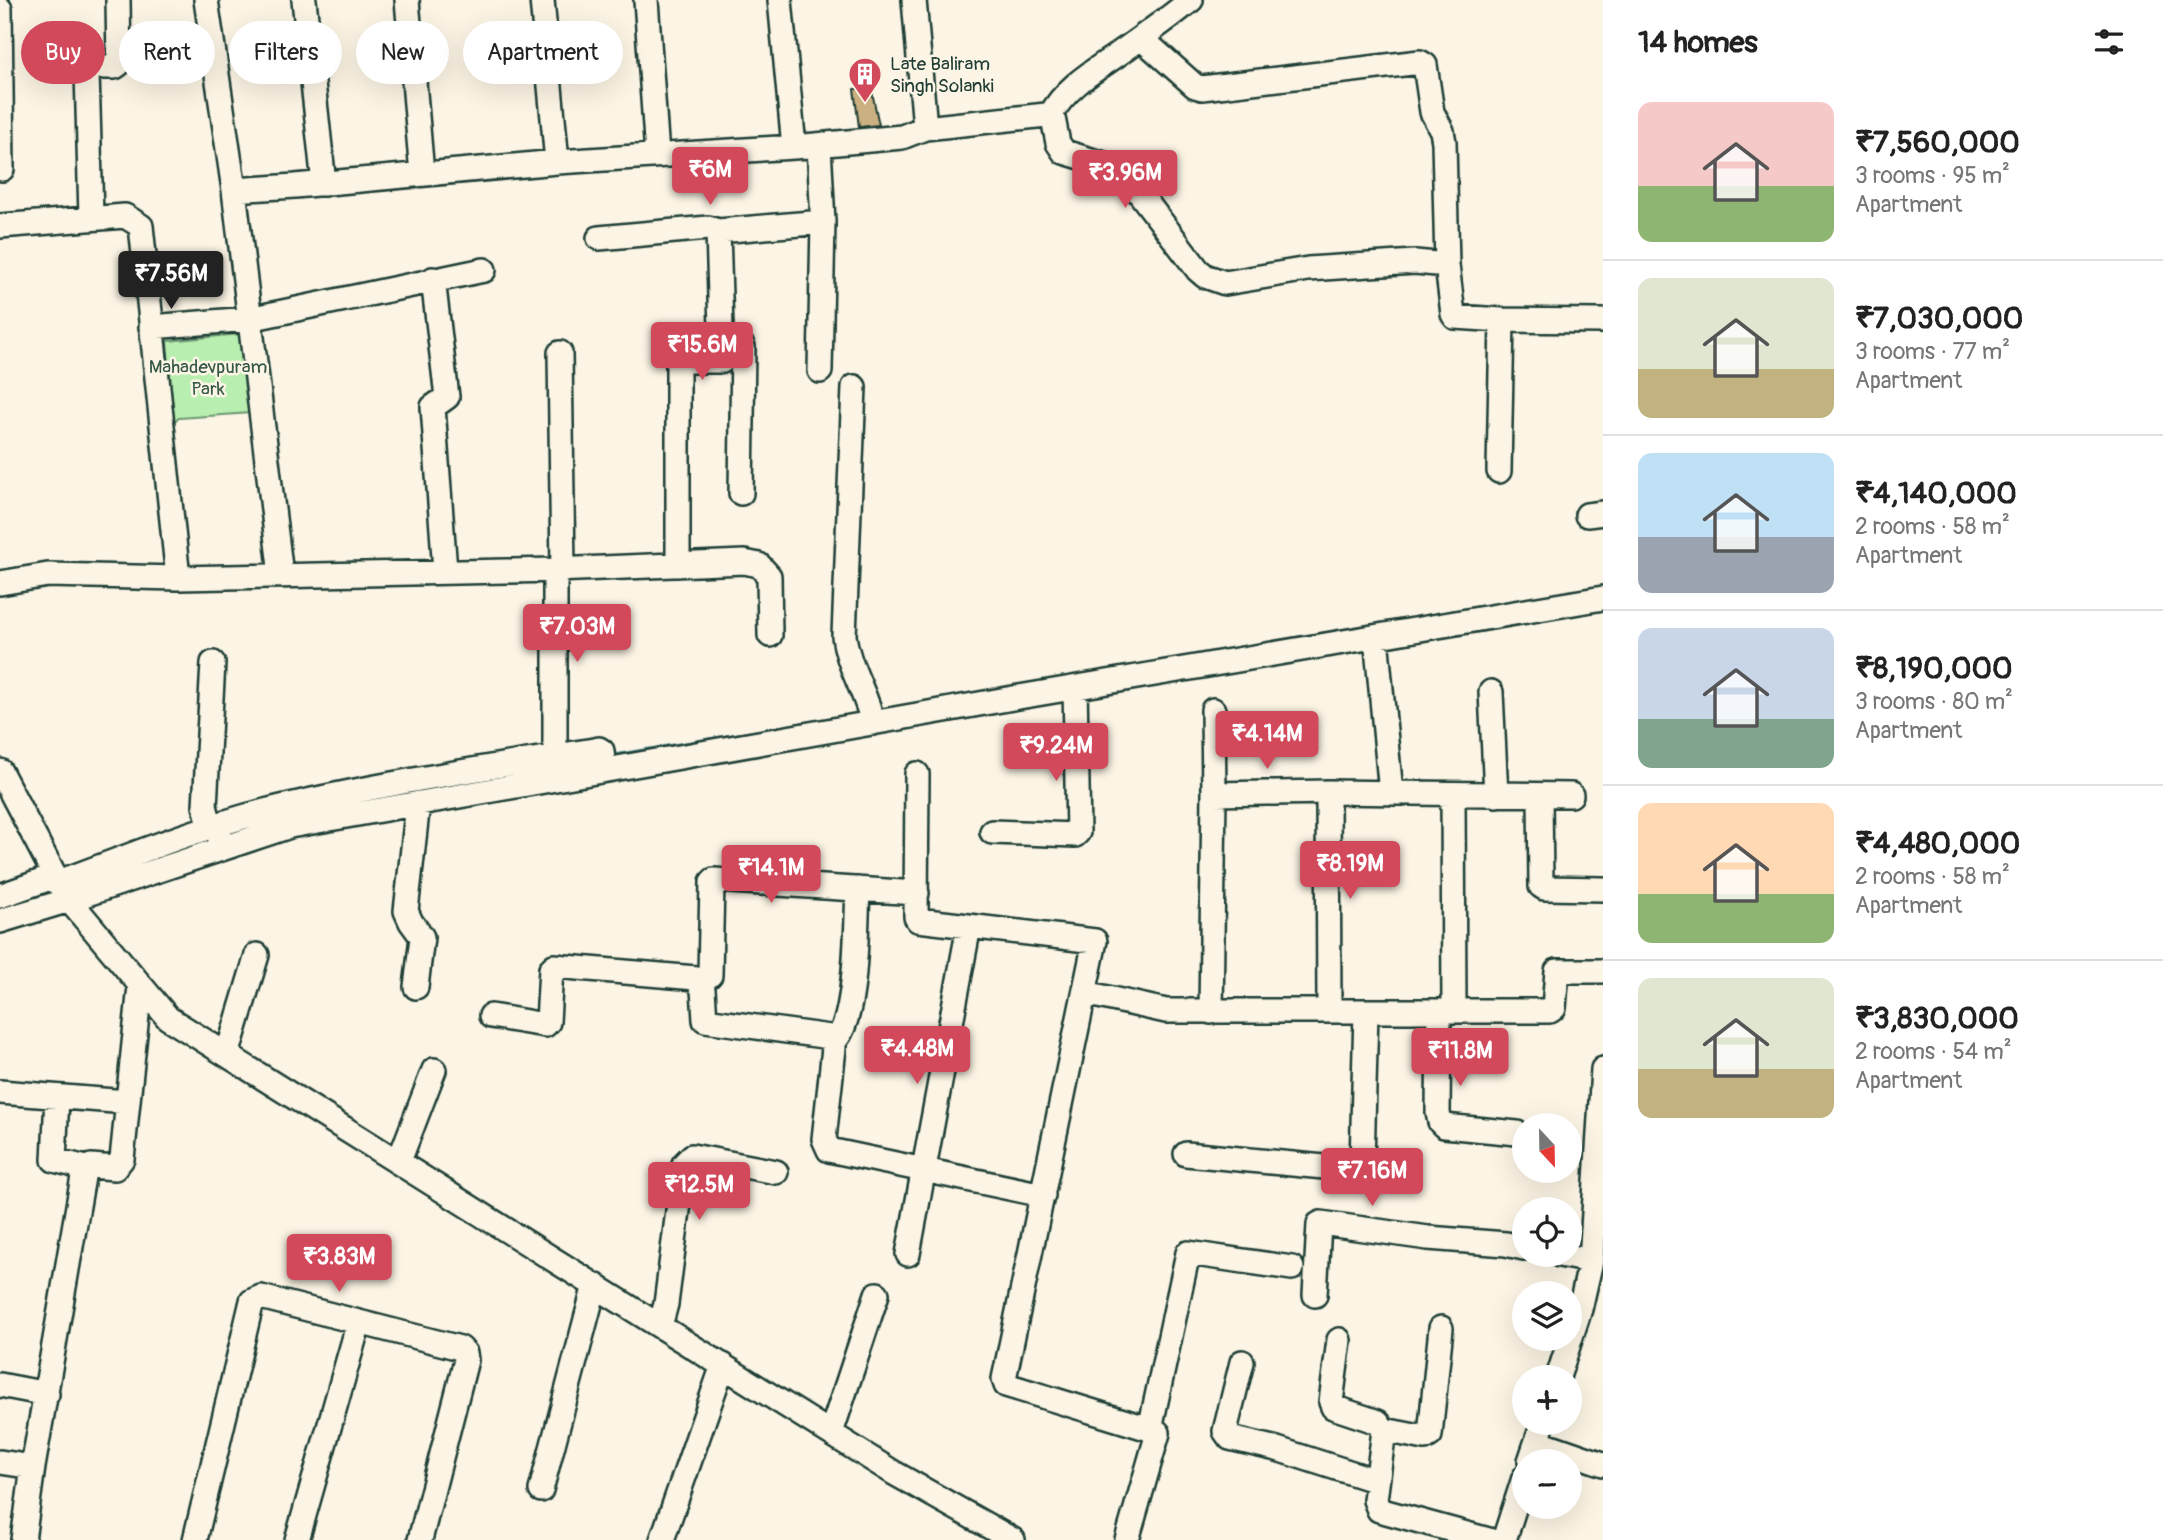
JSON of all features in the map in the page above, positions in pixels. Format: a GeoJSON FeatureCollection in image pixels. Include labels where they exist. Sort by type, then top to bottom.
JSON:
{"type":"FeatureCollection","features":[{"type":"Feature","properties":{"kind":"street"},"geometry":{"type":"LineString","coordinates":[[91,217],[87,72],[91,67],[119,64],[118,0]]}},
{"type":"Feature","properties":{"kind":"street"},"geometry":{"type":"LineString","coordinates":[[206,0],[234,190],[281,575]]}},
{"type":"Feature","properties":{"kind":"street"},"geometry":{"type":"LineString","coordinates":[[304,0],[324,184]]}},
{"type":"Feature","properties":{"kind":"street"},"geometry":{"type":"LineString","coordinates":[[407,0],[422,174]]}},
{"type":"Feature","properties":{"kind":"street"},"geometry":{"type":"LineString","coordinates":[[542,0],[557,162]]}},
{"type":"Feature","properties":{"kind":"street"},"geometry":{"type":"LineString","coordinates":[[646,0],[657,155]]}},
{"type":"Feature","properties":{"kind":"street"},"geometry":{"type":"LineString","coordinates":[[780,0],[794,147]]}},
{"type":"Feature","properties":{"kind":"street"},"geometry":{"type":"LineString","coordinates":[[914,0],[925,128]]}},
{"type":"Feature","properties":{"kind":"street"},"geometry":{"type":"LineString","coordinates":[[1050,116],[1056,104],[1085,77],[1191,0]]}},
{"type":"Feature","properties":{"kind":"street"},"geometry":{"type":"LineString","coordinates":[[0,9],[2,169]]}},
{"type":"Feature","properties":{"kind":"street"},"geometry":{"type":"LineString","coordinates":[[1141,38],[1195,86],[1202,88],[1420,62],[1425,65],[1432,112],[1444,142],[1447,265],[1451,309],[1455,317],[1603,321]]}},
{"type":"Feature","properties":{"kind":"street"},"geometry":{"type":"LineString","coordinates":[[234,190],[557,162],[818,146],[902,137],[925,128],[1050,116]]}},
{"type":"Feature","properties":{"kind":"street"},"geometry":{"type":"LineString","coordinates":[[1050,116],[1053,118],[1061,149],[1111,166],[1120,172],[1131,182],[1198,270],[1205,276],[1225,284],[1308,269],[1415,262],[1447,265]]}},
{"type":"Feature","properties":{"kind":"street"},"geometry":{"type":"LineString","coordinates":[[818,146],[823,222],[821,371]]}},
{"type":"Feature","properties":{"kind":"street"},"geometry":{"type":"LineString","coordinates":[[0,226],[125,216],[141,226],[178,578]]}},
{"type":"Feature","properties":{"kind":"street"},"geometry":{"type":"LineString","coordinates":[[599,238],[708,228],[718,231],[823,222]]}},
{"type":"Feature","properties":{"kind":"street"},"geometry":{"type":"LineString","coordinates":[[678,565],[678,358],[722,361],[718,231]]}},
{"type":"Feature","properties":{"kind":"street"},"geometry":{"type":"LineString","coordinates":[[151,327],[249,319],[484,270]]}},
{"type":"Feature","properties":{"kind":"street"},"geometry":{"type":"LineString","coordinates":[[433,279],[447,397],[433,407],[445,571]]}},
{"type":"Feature","properties":{"kind":"street"},"geometry":{"type":"LineString","coordinates":[[1499,471],[1502,320]]}},
{"type":"Feature","properties":{"kind":"street"},"geometry":{"type":"LineString","coordinates":[[722,347],[743,347],[741,493]]}},
{"type":"Feature","properties":{"kind":"street"},"geometry":{"type":"LineString","coordinates":[[555,757],[560,353]]}},
{"type":"Feature","properties":{"kind":"street"},"geometry":{"type":"LineString","coordinates":[[854,387],[844,636],[846,653],[871,716]]}},
{"type":"Feature","properties":{"kind":"street"},"geometry":{"type":"LineString","coordinates":[[0,583],[48,575],[178,578],[559,570],[744,562],[758,565],[769,576],[770,635]]}},
{"type":"Feature","properties":{"kind":"street"},"geometry":{"type":"LineString","coordinates":[[0,896],[62,887],[220,838],[418,803],[603,762],[871,716],[1074,688],[1603,598]]}},
{"type":"Feature","properties":{"kind":"street"},"geometry":{"type":"LineString","coordinates":[[1376,637],[1391,793]]}},
{"type":"Feature","properties":{"kind":"street"},"geometry":{"type":"LineString","coordinates":[[213,663],[205,806],[220,838]]}},
{"type":"Feature","properties":{"kind":"street"},"geometry":{"type":"LineString","coordinates":[[992,832],[1075,835],[1078,832],[1074,688]]}},
{"type":"Feature","properties":{"kind":"street"},"geometry":{"type":"LineString","coordinates":[[1491,692],[1496,795]]}},
{"type":"Feature","properties":{"kind":"street"},"geometry":{"type":"LineString","coordinates":[[1211,1012],[1213,710]]}},
{"type":"Feature","properties":{"kind":"street"},"geometry":{"type":"LineString","coordinates":[[220,838],[265,811],[356,792],[599,749],[603,762]]}},
{"type":"Feature","properties":{"kind":"street"},"geometry":{"type":"LineString","coordinates":[[0,771],[62,887],[168,1018],[894,1473],[1013,1540]]}},
{"type":"Feature","properties":{"kind":"street"},"geometry":{"type":"LineString","coordinates":[[917,774],[918,920],[1095,941],[1004,1383],[1156,1431],[1158,1437],[1127,1540]]}},
{"type":"Feature","properties":{"kind":"street"},"geometry":{"type":"LineString","coordinates":[[1328,792],[1329,1011]]}},
{"type":"Feature","properties":{"kind":"street"},"geometry":{"type":"LineString","coordinates":[[1213,794],[1328,792],[1571,795]]}},
{"type":"Feature","properties":{"kind":"street"},"geometry":{"type":"LineString","coordinates":[[1453,794],[1447,1011],[1440,1122],[1444,1126],[1512,1133]]}},
{"type":"Feature","properties":{"kind":"street"},"geometry":{"type":"LineString","coordinates":[[1540,795],[1541,886],[1603,890]]}},
{"type":"Feature","properties":{"kind":"street"},"geometry":{"type":"LineString","coordinates":[[416,987],[422,937],[406,911],[418,803]]}},
{"type":"Feature","properties":{"kind":"street"},"geometry":{"type":"LineString","coordinates":[[701,983],[710,975],[714,880],[917,893]]}},
{"type":"Feature","properties":{"kind":"street"},"geometry":{"type":"LineString","coordinates":[[0,921],[62,887]]}},
{"type":"Feature","properties":{"kind":"street"},"geometry":{"type":"LineString","coordinates":[[833,1042],[843,1032],[850,1010],[858,889]]}},
{"type":"Feature","properties":{"kind":"street"},"geometry":{"type":"LineString","coordinates":[[908,1254],[969,926]]}},
{"type":"Feature","properties":{"kind":"street"},"geometry":{"type":"LineString","coordinates":[[227,1055],[257,955]]}},
{"type":"Feature","properties":{"kind":"street"},"geometry":{"type":"LineString","coordinates":[[491,1016],[545,1025],[548,1022],[551,969],[554,966],[696,978],[701,983],[705,1020],[830,1037],[833,1042],[824,1139],[829,1150],[1043,1195]]}},
{"type":"Feature","properties":{"kind":"street"},"geometry":{"type":"LineString","coordinates":[[1085,993],[1166,1012],[1550,1011],[1554,1008],[1557,971],[1603,971]]}},
{"type":"Feature","properties":{"kind":"street"},"geometry":{"type":"LineString","coordinates":[[57,1097],[54,1160],[86,1168],[115,1168],[120,1165],[140,986]]}},
{"type":"Feature","properties":{"kind":"street"},"geometry":{"type":"LineString","coordinates":[[1186,1154],[1356,1170],[1360,1168],[1366,1011]]}},
{"type":"Feature","properties":{"kind":"street"},"geometry":{"type":"LineString","coordinates":[[1562,1365],[1580,1309],[1591,1261],[1599,1190],[1603,1069]]}},
{"type":"Feature","properties":{"kind":"street"},"geometry":{"type":"LineString","coordinates":[[399,1161],[434,1070]]}},
{"type":"Feature","properties":{"kind":"street"},"geometry":{"type":"LineString","coordinates":[[0,1092],[127,1102]]}},
{"type":"Feature","properties":{"kind":"street"},"geometry":{"type":"LineString","coordinates":[[660,1326],[668,1295],[684,1164],[688,1158],[692,1156],[776,1172]]}},
{"type":"Feature","properties":{"kind":"street"},"geometry":{"type":"LineString","coordinates":[[23,1540],[33,1467],[86,1168]]}},
{"type":"Feature","properties":{"kind":"street"},"geometry":{"type":"LineString","coordinates":[[1315,1295],[1321,1223],[1428,1238],[1512,1245]]}},
{"type":"Feature","properties":{"kind":"street"},"geometry":{"type":"LineString","coordinates":[[1150,1429],[1188,1253],[1292,1268]]}},
{"type":"Feature","properties":{"kind":"street"},"geometry":{"type":"LineString","coordinates":[[1582,1259],[1591,1261]]}},
{"type":"Feature","properties":{"kind":"street"},"geometry":{"type":"LineString","coordinates":[[541,1490],[595,1285]]}},
{"type":"Feature","properties":{"kind":"street"},"geometry":{"type":"LineString","coordinates":[[831,1433],[877,1294]]}},
{"type":"Feature","properties":{"kind":"street"},"geometry":{"type":"LineString","coordinates":[[195,1540],[252,1301],[261,1297],[460,1348],[465,1353],[466,1360],[420,1540]]}},
{"type":"Feature","properties":{"kind":"street"},"geometry":{"type":"LineString","coordinates":[[297,1540],[359,1322]]}},
{"type":"Feature","properties":{"kind":"street"},"geometry":{"type":"LineString","coordinates":[[1339,1340],[1331,1402],[1333,1407],[1378,1422],[1384,1430],[1425,1438],[1430,1435],[1441,1328]]}},
{"type":"Feature","properties":{"kind":"street"},"geometry":{"type":"LineString","coordinates":[[1242,1362],[1225,1431],[1230,1438],[1277,1449],[1377,1480]]}},
{"type":"Feature","properties":{"kind":"street"},"geometry":{"type":"LineString","coordinates":[[662,1540],[723,1365]]}},
{"type":"Feature","properties":{"kind":"street"},"geometry":{"type":"LineString","coordinates":[[0,1385],[47,1394]]}},
{"type":"Feature","properties":{"kind":"street"},"geometry":{"type":"LineString","coordinates":[[1384,1430],[1375,1500],[1379,1510],[1489,1540]]}},
{"type":"Feature","properties":{"kind":"street"},"geometry":{"type":"LineString","coordinates":[[1536,1442],[1603,1464]]}},
{"type":"Feature","properties":{"kind":"street"},"geometry":{"type":"LineString","coordinates":[[0,1462],[33,1467]]}},
{"type":"Feature","properties":{"kind":"street"},"geometry":{"type":"LineString","coordinates":[[1504,1540],[1512,1515]]}},
{"type":"Feature","properties":{"kind":"green space","name":"Mahadevpuram Park"},"geometry":{"type":"Polygon","coordinates":[[[241,334],[251,413],[179,418],[174,421],[167,341],[241,334]]]}},
{"type":"Feature","properties":{"kind":"building","name":"Late Baliram Singh Solanki"},"geometry":{"type":"Polygon","coordinates":[[[871,87],[879,125],[859,127],[854,89],[871,87]]]}},
{"type":"Feature","properties":{"kind":"waterway"},"geometry":{"type":"LineString","coordinates":[[608,757],[809,723]]}},
{"type":"Feature","properties":{"kind":"waterway"},"geometry":{"type":"LineString","coordinates":[[353,803],[374,799]]}},
{"type":"Feature","properties":{"kind":"place","name":"Late Baliram Singh Solanki"},"geometry":{"type":"Point","coordinates":[865,104]}}]}
